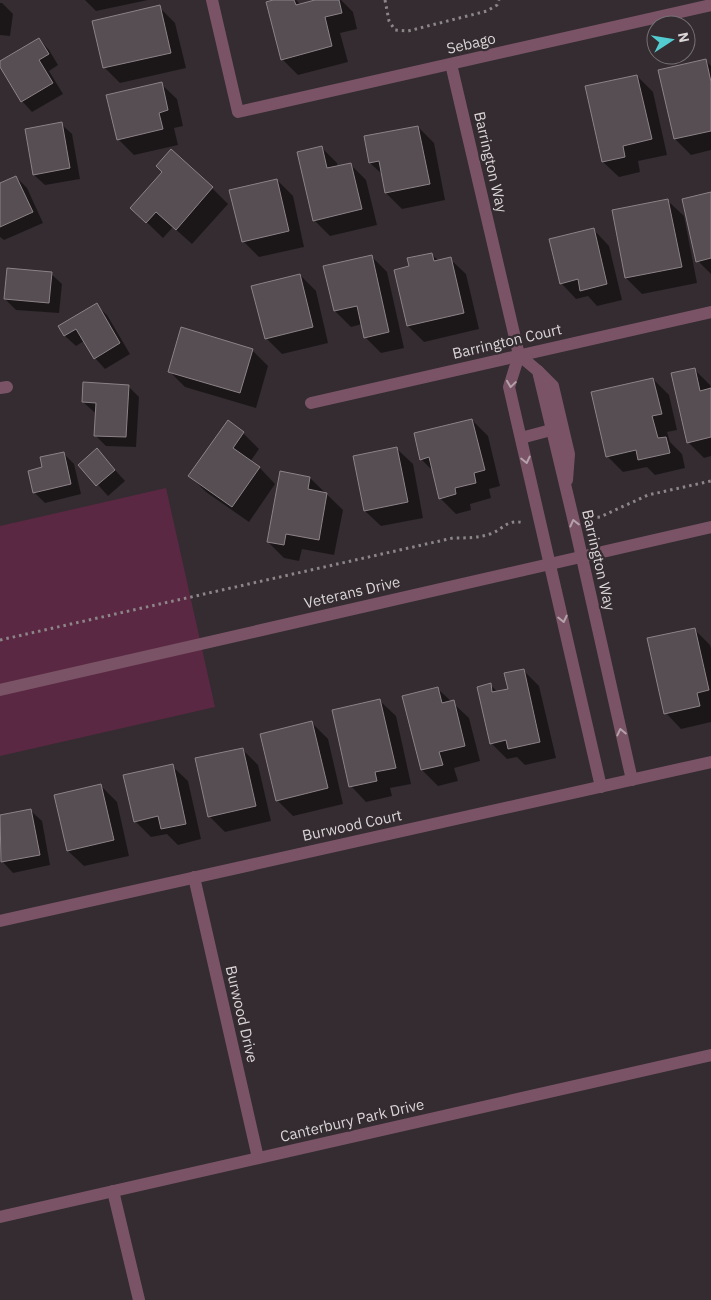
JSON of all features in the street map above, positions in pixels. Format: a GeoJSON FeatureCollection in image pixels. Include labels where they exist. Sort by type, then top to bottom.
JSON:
{"type":"FeatureCollection","features":[{"type":"Feature","properties":{"kind":"street","name":"Sebago"},"geometry":{"type":"LineString","coordinates":[[212,0],[238,112],[711,5]]}},
{"type":"Feature","properties":{"kind":"street","name":"Barrington Way"},"geometry":{"type":"LineString","coordinates":[[451,64],[519,355]]}},
{"type":"Feature","properties":{"kind":"street","name":"Barrington Court"},"geometry":{"type":"LineString","coordinates":[[311,403],[711,312]]}},
{"type":"Feature","properties":{"kind":"street"},"geometry":{"type":"LineString","coordinates":[[567,495],[569,454],[553,386],[519,355],[509,387],[601,787]]}},
{"type":"Feature","properties":{"kind":"street","name":"Barrington Way"},"geometry":{"type":"LineString","coordinates":[[538,371],[632,780]]}},
{"type":"Feature","properties":{"kind":"street"},"geometry":{"type":"LineString","coordinates":[[521,438],[551,430]]}},
{"type":"Feature","properties":{"kind":"street","name":"Veterans Drive"},"geometry":{"type":"LineString","coordinates":[[0,690],[711,527]]}},
{"type":"Feature","properties":{"kind":"street","name":"Burwood Court"},"geometry":{"type":"LineString","coordinates":[[0,921],[711,762]]}},
{"type":"Feature","properties":{"kind":"street","name":"Burwood Drive"},"geometry":{"type":"LineString","coordinates":[[194,877],[258,1158]]}},
{"type":"Feature","properties":{"kind":"street","name":"Canterbury Park Drive"},"geometry":{"type":"LineString","coordinates":[[0,1217],[711,1055]]}},
{"type":"Feature","properties":{"kind":"street"},"geometry":{"type":"LineString","coordinates":[[113,1191],[139,1300]]}},
{"type":"Feature","properties":{"kind":"path"},"geometry":{"type":"LineString","coordinates":[[385,0],[389,21],[395,30],[408,31],[487,11],[497,5],[499,0]]}},
{"type":"Feature","properties":{"kind":"path"},"geometry":{"type":"LineString","coordinates":[[574,522],[600,516],[648,495],[711,481]]}},
{"type":"Feature","properties":{"kind":"path"},"geometry":{"type":"LineString","coordinates":[[0,640],[454,538],[486,536],[510,522],[519,521],[542,527]]}},
{"type":"Feature","properties":{"kind":"shaded area"},"geometry":{"type":"Polygon","coordinates":[[[166,488],[215,707],[0,756],[0,526],[166,488]]]}},
{"type":"Feature","properties":{"kind":"building"},"geometry":{"type":"Polygon","coordinates":[[[294,0],[296,5],[315,0],[339,0],[342,13],[325,17],[332,46],[281,60],[266,2],[294,0]]]}},
{"type":"Feature","properties":{"kind":"building"},"geometry":{"type":"Polygon","coordinates":[[[160,5],[171,53],[103,68],[92,21],[160,5]]]}},
{"type":"Feature","properties":{"kind":"building"},"geometry":{"type":"Polygon","coordinates":[[[39,38],[49,54],[39,60],[53,83],[21,102],[0,67],[0,61],[39,38]]]}},
{"type":"Feature","properties":{"kind":"building"},"geometry":{"type":"Polygon","coordinates":[[[706,59],[711,82],[711,131],[674,139],[658,70],[680,65],[696,65],[696,61],[706,59]]]}},
{"type":"Feature","properties":{"kind":"building"},"geometry":{"type":"Polygon","coordinates":[[[637,75],[652,139],[623,146],[625,157],[602,162],[585,86],[637,75]]]}},
{"type":"Feature","properties":{"kind":"building"},"geometry":{"type":"Polygon","coordinates":[[[162,82],[168,110],[159,113],[163,129],[117,140],[106,95],[162,82]]]}},
{"type":"Feature","properties":{"kind":"building"},"geometry":{"type":"Polygon","coordinates":[[[62,122],[70,168],[33,175],[25,129],[62,122]]]}},
{"type":"Feature","properties":{"kind":"building"},"geometry":{"type":"Polygon","coordinates":[[[418,126],[430,184],[385,193],[379,161],[369,163],[364,136],[418,126]]]}},
{"type":"Feature","properties":{"kind":"building"},"geometry":{"type":"Polygon","coordinates":[[[322,146],[327,168],[351,163],[362,209],[313,221],[297,152],[322,146]]]}},
{"type":"Feature","properties":{"kind":"building"},"geometry":{"type":"Polygon","coordinates":[[[171,149],[213,187],[176,230],[156,212],[146,223],[130,208],[162,172],[156,166],[171,149]]]}},
{"type":"Feature","properties":{"kind":"building"},"geometry":{"type":"Polygon","coordinates":[[[16,176],[33,212],[0,227],[0,183],[16,176]]]}},
{"type":"Feature","properties":{"kind":"building"},"geometry":{"type":"Polygon","coordinates":[[[277,179],[289,231],[242,242],[229,190],[277,179]]]}},
{"type":"Feature","properties":{"kind":"building"},"geometry":{"type":"Polygon","coordinates":[[[711,192],[711,258],[696,262],[682,199],[711,192]]]}},
{"type":"Feature","properties":{"kind":"building"},"geometry":{"type":"Polygon","coordinates":[[[668,199],[682,267],[625,278],[612,210],[668,199]]]}},
{"type":"Feature","properties":{"kind":"building"},"geometry":{"type":"Polygon","coordinates":[[[594,228],[607,284],[580,291],[578,279],[560,284],[549,239],[594,228]]]}},
{"type":"Feature","properties":{"kind":"building"},"geometry":{"type":"Polygon","coordinates":[[[432,253],[434,261],[451,257],[464,313],[407,326],[394,270],[409,266],[407,258],[432,253]]]}},
{"type":"Feature","properties":{"kind":"building"},"geometry":{"type":"Polygon","coordinates":[[[372,255],[389,332],[364,338],[357,306],[334,311],[323,266],[372,255]]]}},
{"type":"Feature","properties":{"kind":"building"},"geometry":{"type":"Polygon","coordinates":[[[7,268],[52,272],[49,303],[4,299],[7,268]]]}},
{"type":"Feature","properties":{"kind":"building"},"geometry":{"type":"Polygon","coordinates":[[[300,274],[313,327],[265,339],[251,286],[300,274]]]}},
{"type":"Feature","properties":{"kind":"building"},"geometry":{"type":"Polygon","coordinates":[[[97,303],[120,343],[94,359],[76,329],[64,336],[58,326],[97,303]]]}},
{"type":"Feature","properties":{"kind":"building"},"geometry":{"type":"Polygon","coordinates":[[[181,327],[253,349],[240,393],[168,372],[181,327]]]}},
{"type":"Feature","properties":{"kind":"building"},"geometry":{"type":"Polygon","coordinates":[[[695,368],[700,391],[711,388],[711,437],[687,443],[671,373],[695,368]]]}},
{"type":"Feature","properties":{"kind":"building"},"geometry":{"type":"Polygon","coordinates":[[[653,378],[662,414],[652,416],[658,438],[666,437],[670,453],[638,460],[636,450],[606,457],[591,392],[653,378]]]}},
{"type":"Feature","properties":{"kind":"building"},"geometry":{"type":"Polygon","coordinates":[[[83,382],[129,385],[126,437],[94,436],[96,403],[82,402],[83,382]]]}},
{"type":"Feature","properties":{"kind":"building"},"geometry":{"type":"Polygon","coordinates":[[[472,419],[485,470],[474,473],[476,483],[455,488],[456,494],[439,499],[429,457],[420,460],[414,433],[472,419]]]}},
{"type":"Feature","properties":{"kind":"building"},"geometry":{"type":"Polygon","coordinates":[[[228,420],[244,432],[233,448],[260,467],[232,507],[188,476],[228,420]]]}},
{"type":"Feature","properties":{"kind":"building"},"geometry":{"type":"Polygon","coordinates":[[[397,447],[408,502],[364,511],[353,456],[397,447]]]}},
{"type":"Feature","properties":{"kind":"building"},"geometry":{"type":"Polygon","coordinates":[[[97,448],[115,470],[96,486],[78,465],[97,448]]]}},
{"type":"Feature","properties":{"kind":"building"},"geometry":{"type":"Polygon","coordinates":[[[64,452],[71,484],[33,493],[28,471],[42,467],[40,457],[64,452]]]}},
{"type":"Feature","properties":{"kind":"building"},"geometry":{"type":"Polygon","coordinates":[[[280,471],[310,477],[308,489],[327,493],[319,540],[286,534],[284,545],[267,542],[280,471]]]}},
{"type":"Feature","properties":{"kind":"building"},"geometry":{"type":"Polygon","coordinates":[[[695,628],[709,690],[697,693],[700,706],[664,714],[647,638],[695,628]]]}},
{"type":"Feature","properties":{"kind":"building"},"geometry":{"type":"Polygon","coordinates":[[[524,669],[540,742],[508,749],[506,740],[490,744],[477,687],[491,683],[492,692],[508,689],[504,673],[524,669]]]}},
{"type":"Feature","properties":{"kind":"building"},"geometry":{"type":"Polygon","coordinates":[[[438,687],[442,703],[454,700],[465,746],[439,752],[443,765],[421,770],[402,696],[438,687]]]}},
{"type":"Feature","properties":{"kind":"building"},"geometry":{"type":"Polygon","coordinates":[[[380,699],[396,768],[375,772],[377,781],[349,787],[332,710],[380,699]]]}},
{"type":"Feature","properties":{"kind":"building"},"geometry":{"type":"Polygon","coordinates":[[[312,721],[328,788],[276,801],[260,734],[312,721]]]}},
{"type":"Feature","properties":{"kind":"building"},"geometry":{"type":"Polygon","coordinates":[[[243,748],[256,806],[208,817],[195,758],[243,748]]]}},
{"type":"Feature","properties":{"kind":"building"},"geometry":{"type":"Polygon","coordinates":[[[173,764],[186,824],[161,829],[158,816],[134,822],[123,775],[173,764]]]}},
{"type":"Feature","properties":{"kind":"building"},"geometry":{"type":"Polygon","coordinates":[[[101,784],[114,840],[67,851],[54,795],[101,784]]]}},
{"type":"Feature","properties":{"kind":"building"},"geometry":{"type":"Polygon","coordinates":[[[31,809],[40,855],[1,862],[0,815],[31,809]]]}}]}
